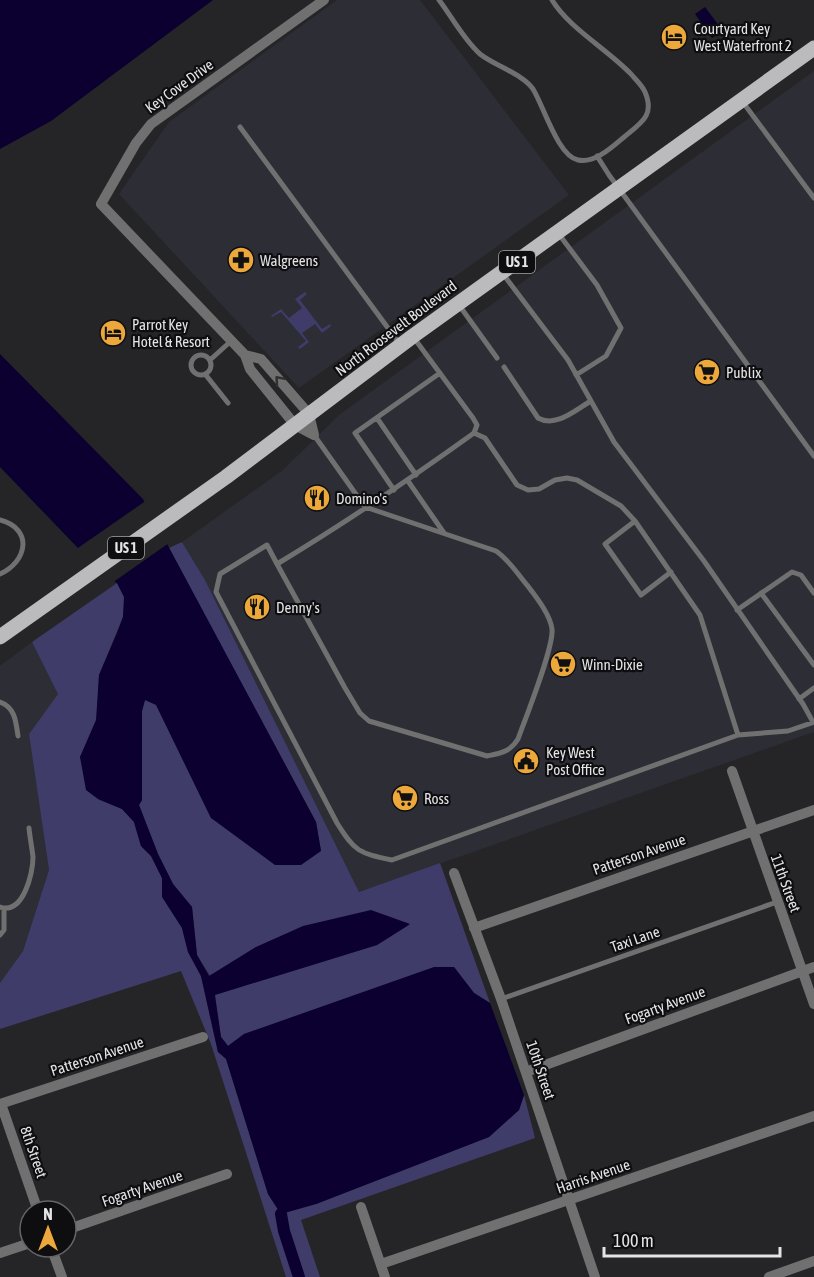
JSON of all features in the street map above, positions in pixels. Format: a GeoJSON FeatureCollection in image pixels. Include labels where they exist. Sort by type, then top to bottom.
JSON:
{"type":"FeatureCollection","features":[{"type":"Feature","properties":{"kind":"main road","name":"North Roosevelt Boulevard"},"geometry":{"type":"LineString","coordinates":[[0,637],[175,513],[407,341],[814,48]]}},
{"type":"Feature","properties":{"kind":"street","name":"Key Cove Drive"},"geometry":{"type":"LineString","coordinates":[[314,435],[296,424],[249,369],[244,355],[231,340],[101,204],[135,143],[151,124],[324,0]]}},
{"type":"Feature","properties":{"kind":"street","name":"Key Cove Drive"},"geometry":{"type":"LineString","coordinates":[[244,355],[261,359],[309,414],[314,435]]}},
{"type":"Feature","properties":{"kind":"street","name":"11th Street"},"geometry":{"type":"LineString","coordinates":[[732,771],[814,1004]]}},
{"type":"Feature","properties":{"kind":"street","name":"Patterson Avenue"},"geometry":{"type":"LineString","coordinates":[[474,928],[814,810]]}},
{"type":"Feature","properties":{"kind":"street","name":"10th Street"},"geometry":{"type":"LineString","coordinates":[[454,873],[501,999],[595,1277]]}},
{"type":"Feature","properties":{"kind":"street","name":"Fogarty Avenue"},"geometry":{"type":"LineString","coordinates":[[526,1072],[814,967]]}},
{"type":"Feature","properties":{"kind":"street","name":"Patterson Avenue"},"geometry":{"type":"LineString","coordinates":[[0,1104],[202,1037]]}},
{"type":"Feature","properties":{"kind":"street","name":"8th Street"},"geometry":{"type":"LineString","coordinates":[[0,1104],[34,1199]]}},
{"type":"Feature","properties":{"kind":"street","name":"Harris Avenue"},"geometry":{"type":"LineString","coordinates":[[381,1264],[814,1116]]}},
{"type":"Feature","properties":{"kind":"street","name":"Fogarty Avenue"},"geometry":{"type":"LineString","coordinates":[[78,1226],[227,1174]]}},
{"type":"Feature","properties":{"kind":"street"},"geometry":{"type":"LineString","coordinates":[[361,1207],[385,1277]]}},
{"type":"Feature","properties":{"kind":"street"},"geometry":{"type":"LineString","coordinates":[[0,1253],[18,1247]]}},
{"type":"Feature","properties":{"kind":"street"},"geometry":{"type":"LineString","coordinates":[[55,1259],[62,1277]]}},
{"type":"Feature","properties":{"kind":"street"},"geometry":{"type":"LineString","coordinates":[[769,1277],[814,1261]]}},
{"type":"Feature","properties":{"kind":"lane"},"geometry":{"type":"LineString","coordinates":[[439,0],[476,51],[528,83],[549,119],[561,147],[577,160],[585,160],[597,156],[643,122],[648,109],[648,99],[643,88],[617,59],[562,15],[552,0]]}},
{"type":"Feature","properties":{"kind":"lane"},"geometry":{"type":"LineString","coordinates":[[741,100],[814,198]]}},
{"type":"Feature","properties":{"kind":"lane"},"geometry":{"type":"LineString","coordinates":[[240,127],[407,341],[440,373],[477,425],[474,433],[408,481],[277,564]]}},
{"type":"Feature","properties":{"kind":"lane"},"geometry":{"type":"LineString","coordinates":[[597,156],[814,456]]}},
{"type":"Feature","properties":{"kind":"lane"},"geometry":{"type":"LineString","coordinates":[[558,232],[597,285],[621,328],[606,356],[576,375]]}},
{"type":"Feature","properties":{"kind":"lane"},"geometry":{"type":"LineString","coordinates":[[314,435],[365,507],[496,551],[505,557],[534,594],[550,621],[552,631],[518,739],[513,747],[503,753],[487,756],[369,721],[360,713],[267,545],[220,574],[216,592],[337,823],[351,845],[367,855],[392,860],[738,735],[789,731],[814,722],[704,561],[614,442],[568,360],[502,273]]}},
{"type":"Feature","properties":{"kind":"lane"},"geometry":{"type":"LineString","coordinates":[[458,304],[497,358]]}},
{"type":"Feature","properties":{"kind":"lane"},"geometry":{"type":"LineString","coordinates":[[210,360],[231,340]]}},
{"type":"Feature","properties":{"kind":"lane"},"geometry":{"type":"LineString","coordinates":[[202,356],[210,360],[211,367],[205,374],[196,374],[192,369],[192,362],[196,357],[202,356]]}},
{"type":"Feature","properties":{"kind":"lane"},"geometry":{"type":"LineString","coordinates":[[504,367],[538,418],[545,423],[554,422],[591,401]]}},
{"type":"Feature","properties":{"kind":"lane"},"geometry":{"type":"LineString","coordinates":[[394,490],[355,433],[440,373]]}},
{"type":"Feature","properties":{"kind":"lane"},"geometry":{"type":"LineString","coordinates":[[205,374],[228,403]]}},
{"type":"Feature","properties":{"kind":"lane"},"geometry":{"type":"LineString","coordinates":[[377,418],[416,475]]}},
{"type":"Feature","properties":{"kind":"lane"},"geometry":{"type":"LineString","coordinates":[[474,433],[486,438],[517,485],[528,490],[539,489],[555,480],[567,478],[577,480],[621,506],[635,521],[700,615],[738,735]]}},
{"type":"Feature","properties":{"kind":"lane"},"geometry":{"type":"LineString","coordinates":[[408,481],[445,534]]}},
{"type":"Feature","properties":{"kind":"lane"},"geometry":{"type":"LineString","coordinates":[[0,520],[17,527],[23,541],[21,552],[15,563],[0,574]]}},
{"type":"Feature","properties":{"kind":"lane"},"geometry":{"type":"LineString","coordinates":[[635,521],[605,544],[641,595],[671,572]]}},
{"type":"Feature","properties":{"kind":"lane"},"geometry":{"type":"LineString","coordinates":[[737,610],[792,572],[801,574],[814,593]]}},
{"type":"Feature","properties":{"kind":"lane"},"geometry":{"type":"LineString","coordinates":[[761,593],[814,665]]}},
{"type":"Feature","properties":{"kind":"lane"},"geometry":{"type":"LineString","coordinates":[[800,699],[814,688]]}},
{"type":"Feature","properties":{"kind":"lane"},"geometry":{"type":"LineString","coordinates":[[0,702],[4,703],[15,716],[18,736]]}},
{"type":"Feature","properties":{"kind":"lane"},"geometry":{"type":"LineString","coordinates":[[0,935],[4,930],[2,908],[13,906],[22,897],[30,876],[33,858],[29,828]]}},
{"type":"Feature","properties":{"kind":"lane","name":"Taxi Lane"},"geometry":{"type":"LineString","coordinates":[[501,999],[777,902]]}},
{"type":"Feature","properties":{"kind":"shaded area"},"geometry":{"type":"Polygon","coordinates":[[[0,0],[213,0],[51,121],[0,149],[0,0]]]}},
{"type":"Feature","properties":{"kind":"shaded area"},"geometry":{"type":"Polygon","coordinates":[[[337,0],[420,0],[569,195],[299,388],[119,194],[169,122],[337,0]]]}},
{"type":"Feature","properties":{"kind":"shaded area"},"geometry":{"type":"Polygon","coordinates":[[[705,7],[723,31],[712,38],[695,14],[705,7]]]}},
{"type":"Feature","properties":{"kind":"shaded area"},"geometry":{"type":"Polygon","coordinates":[[[814,71],[814,732],[359,892],[205,580],[182,542],[283,470],[339,415],[814,71]]]}},
{"type":"Feature","properties":{"kind":"shaded area"},"geometry":{"type":"Polygon","coordinates":[[[305,292],[307,294],[300,300],[322,329],[330,324],[331,326],[322,333],[315,324],[302,333],[309,342],[300,349],[298,347],[306,341],[281,312],[271,316],[281,309],[289,318],[302,308],[295,299],[305,292]]]}},
{"type":"Feature","properties":{"kind":"shaded area"},"geometry":{"type":"Polygon","coordinates":[[[0,354],[143,499],[316,822],[321,851],[301,865],[275,865],[211,818],[156,705],[145,700],[142,711],[142,800],[139,805],[158,854],[173,884],[192,907],[197,955],[209,976],[256,947],[303,926],[371,910],[410,924],[377,945],[215,995],[221,1037],[228,1046],[244,1034],[434,967],[454,967],[474,993],[490,1003],[524,1095],[519,1110],[489,1137],[316,1204],[281,1214],[268,1194],[226,1059],[218,1052],[201,976],[188,952],[182,928],[162,897],[162,878],[151,856],[141,846],[134,822],[122,809],[98,799],[86,790],[80,757],[96,720],[99,675],[123,617],[124,597],[117,583],[101,572],[0,467],[0,354]]]}},
{"type":"Feature","properties":{"kind":"shaded area"},"geometry":{"type":"Polygon","coordinates":[[[182,542],[205,580],[359,892],[440,863],[490,1003],[474,993],[454,967],[244,1034],[228,1046],[221,1037],[214,995],[377,945],[409,925],[256,947],[210,976],[197,955],[192,907],[173,884],[158,854],[139,805],[142,800],[142,711],[145,700],[156,704],[211,818],[321,851],[316,822],[169,548],[182,542]]]}},
{"type":"Feature","properties":{"kind":"shaded area"},"geometry":{"type":"Polygon","coordinates":[[[117,583],[125,597],[123,617],[99,675],[97,720],[80,757],[98,799],[122,809],[134,822],[141,846],[151,856],[162,878],[163,897],[182,928],[188,952],[201,976],[218,1052],[226,1058],[268,1194],[280,1213],[316,1204],[489,1137],[519,1110],[524,1095],[535,1138],[301,1220],[320,1277],[286,1277],[211,1044],[181,971],[0,1029],[0,983],[23,951],[49,870],[29,734],[58,694],[32,642],[117,583]]]}},
{"type":"Feature","properties":{"kind":"shaded area"},"geometry":{"type":"Polygon","coordinates":[[[32,642],[59,694],[29,734],[49,870],[23,951],[0,983],[0,666],[32,642]]]}},
{"type":"Feature","properties":{"kind":"pier"},"geometry":{"type":"Polygon","coordinates":[[[147,500],[169,543],[112,583],[99,574],[75,550],[147,500]]]}},
{"type":"Feature","properties":{"kind":"waterway"},"geometry":{"type":"LineString","coordinates":[[281,1214],[299,1277]]}},
{"type":"Feature","properties":{"kind":"place","name":"Courtyard Key West Waterfront 2"},"geometry":{"type":"Point","coordinates":[674,37]}},
{"type":"Feature","properties":{"kind":"place","name":"Walgreens"},"geometry":{"type":"Point","coordinates":[241,260]}},
{"type":"Feature","properties":{"kind":"place","name":"Parrot Key Hotel & Resort"},"geometry":{"type":"Point","coordinates":[113,333]}},
{"type":"Feature","properties":{"kind":"place","name":"Publix"},"geometry":{"type":"Point","coordinates":[707,372]}},
{"type":"Feature","properties":{"kind":"place","name":"Domino's"},"geometry":{"type":"Point","coordinates":[317,498]}},
{"type":"Feature","properties":{"kind":"place","name":"Denny's"},"geometry":{"type":"Point","coordinates":[257,607]}},
{"type":"Feature","properties":{"kind":"place","name":"Winn-Dixie"},"geometry":{"type":"Point","coordinates":[563,664]}},
{"type":"Feature","properties":{"kind":"place","name":"Key West Post Office"},"geometry":{"type":"Point","coordinates":[526,761]}},
{"type":"Feature","properties":{"kind":"place","name":"Ross"},"geometry":{"type":"Point","coordinates":[405,798]}}]}
